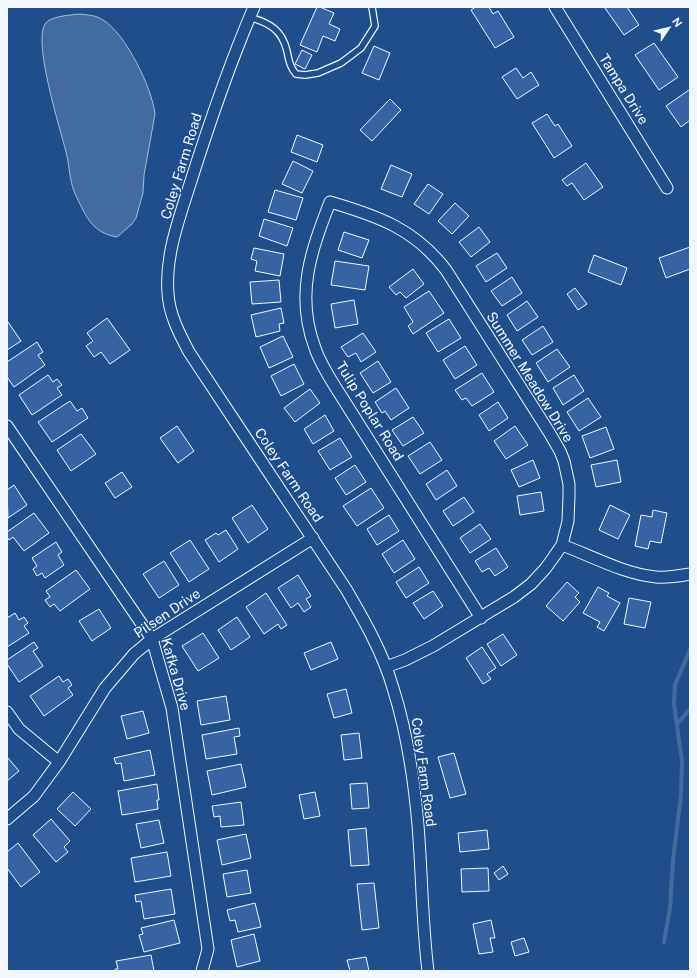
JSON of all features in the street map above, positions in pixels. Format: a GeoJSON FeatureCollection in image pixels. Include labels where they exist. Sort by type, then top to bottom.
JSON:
{"type":"FeatureCollection","features":[{"type":"Feature","properties":{"kind":"street","name":"Tampa Drive"},"geometry":{"type":"LineString","coordinates":[[555,7],[667,188]]}},
{"type":"Feature","properties":{"kind":"street","name":"Coley Farm Road"},"geometry":{"type":"LineString","coordinates":[[252,12],[220,92],[180,216],[168,266],[168,292],[172,314],[179,333],[189,352],[346,589],[364,619],[386,667],[402,719],[411,771],[418,825],[425,947],[428,971]]}},
{"type":"Feature","properties":{"kind":"street","name":"Summer Meadow Drive"},"geometry":{"type":"LineString","coordinates":[[330,202],[363,212],[397,227],[435,255],[446,270],[560,451],[566,472],[569,496],[568,521],[562,545],[545,569],[531,584],[481,618],[433,646],[405,660],[386,667]]}},
{"type":"Feature","properties":{"kind":"street","name":"Tulip Poplar Road"},"geometry":{"type":"LineString","coordinates":[[330,202],[318,233],[307,272],[305,288],[307,320],[315,349],[343,399],[481,618]]}},
{"type":"Feature","properties":{"kind":"street","name":"Kafka Drive"},"geometry":{"type":"LineString","coordinates":[[7,426],[152,639],[173,716],[208,949],[202,971]]}},
{"type":"Feature","properties":{"kind":"street","name":"Pilsen Drive"},"geometry":{"type":"LineString","coordinates":[[7,819],[34,796],[59,762],[105,688],[134,654],[152,639],[313,538]]}},
{"type":"Feature","properties":{"kind":"street"},"geometry":{"type":"LineString","coordinates":[[562,545],[637,574],[656,577],[690,574]]}},
{"type":"Feature","properties":{"kind":"street"},"geometry":{"type":"LineString","coordinates":[[7,712],[19,729],[59,762]]}},
{"type":"Feature","properties":{"kind":"lane"},"geometry":{"type":"LineString","coordinates":[[252,12],[277,30],[286,46],[290,68],[296,74],[305,75],[318,73],[340,63],[361,48],[372,33],[375,26],[372,7]]}},
{"type":"Feature","properties":{"kind":"water"},"geometry":{"type":"Polygon","coordinates":[[[80,14],[100,18],[112,27],[129,49],[149,90],[155,114],[144,175],[143,193],[136,218],[132,224],[117,237],[106,234],[89,221],[75,194],[49,86],[42,49],[42,34],[45,24],[48,21],[66,15],[80,14]]]}},
{"type":"Feature","properties":{"kind":"building"},"geometry":{"type":"Polygon","coordinates":[[[317,7],[334,13],[329,24],[340,29],[335,41],[323,36],[317,52],[300,45],[317,7]]]}},
{"type":"Feature","properties":{"kind":"building"},"geometry":{"type":"Polygon","coordinates":[[[476,7],[489,7],[493,14],[498,11],[514,37],[495,48],[471,10],[476,7]]]}},
{"type":"Feature","properties":{"kind":"building"},"geometry":{"type":"Polygon","coordinates":[[[627,7],[639,25],[624,35],[605,8],[627,7]]]}},
{"type":"Feature","properties":{"kind":"building"},"geometry":{"type":"Polygon","coordinates":[[[654,43],[678,77],[659,90],[635,55],[654,43]]]}},
{"type":"Feature","properties":{"kind":"building"},"geometry":{"type":"Polygon","coordinates":[[[374,46],[390,53],[379,80],[362,73],[374,46]]]}},
{"type":"Feature","properties":{"kind":"building"},"geometry":{"type":"Polygon","coordinates":[[[302,50],[312,55],[305,69],[295,64],[302,50]]]}},
{"type":"Feature","properties":{"kind":"building"},"geometry":{"type":"Polygon","coordinates":[[[516,68],[523,78],[531,72],[539,85],[517,99],[502,77],[516,68]]]}},
{"type":"Feature","properties":{"kind":"building"},"geometry":{"type":"Polygon","coordinates":[[[689,90],[690,120],[681,127],[666,106],[689,90]]]}},
{"type":"Feature","properties":{"kind":"building"},"geometry":{"type":"Polygon","coordinates":[[[390,99],[401,110],[372,141],[360,130],[390,99]]]}},
{"type":"Feature","properties":{"kind":"building"},"geometry":{"type":"Polygon","coordinates":[[[547,114],[555,126],[558,124],[572,146],[554,158],[532,123],[547,114]]]}},
{"type":"Feature","properties":{"kind":"building"},"geometry":{"type":"Polygon","coordinates":[[[297,135],[323,145],[317,162],[291,152],[297,135]]]}},
{"type":"Feature","properties":{"kind":"building"},"geometry":{"type":"Polygon","coordinates":[[[293,161],[313,171],[302,193],[282,184],[293,161]]]}},
{"type":"Feature","properties":{"kind":"building"},"geometry":{"type":"Polygon","coordinates":[[[586,163],[603,187],[584,200],[572,183],[567,186],[562,180],[586,163]]]}},
{"type":"Feature","properties":{"kind":"building"},"geometry":{"type":"Polygon","coordinates":[[[391,165],[412,174],[402,197],[381,189],[391,165]]]}},
{"type":"Feature","properties":{"kind":"building"},"geometry":{"type":"Polygon","coordinates":[[[428,184],[443,194],[429,214],[414,204],[428,184]]]}},
{"type":"Feature","properties":{"kind":"building"},"geometry":{"type":"Polygon","coordinates":[[[275,190],[303,198],[296,220],[268,212],[275,190]]]}},
{"type":"Feature","properties":{"kind":"building"},"geometry":{"type":"Polygon","coordinates":[[[455,203],[469,216],[452,234],[438,221],[455,203]]]}},
{"type":"Feature","properties":{"kind":"building"},"geometry":{"type":"Polygon","coordinates":[[[264,219],[293,228],[287,246],[259,236],[264,219]]]}},
{"type":"Feature","properties":{"kind":"building"},"geometry":{"type":"Polygon","coordinates":[[[479,227],[490,242],[471,257],[459,242],[479,227]]]}},
{"type":"Feature","properties":{"kind":"building"},"geometry":{"type":"Polygon","coordinates":[[[344,232],[369,240],[362,258],[338,250],[344,232]]]}},
{"type":"Feature","properties":{"kind":"building"},"geometry":{"type":"Polygon","coordinates":[[[690,247],[690,269],[666,278],[659,258],[690,247]]]}},
{"type":"Feature","properties":{"kind":"building"},"geometry":{"type":"Polygon","coordinates":[[[254,248],[284,254],[280,276],[255,271],[257,261],[251,259],[254,248]]]}},
{"type":"Feature","properties":{"kind":"building"},"geometry":{"type":"Polygon","coordinates":[[[497,253],[507,268],[486,282],[476,266],[497,253]]]}},
{"type":"Feature","properties":{"kind":"building"},"geometry":{"type":"Polygon","coordinates":[[[594,255],[627,268],[621,285],[588,272],[594,255]]]}},
{"type":"Feature","properties":{"kind":"building"},"geometry":{"type":"Polygon","coordinates":[[[335,261],[369,266],[365,290],[331,285],[335,261]]]}},
{"type":"Feature","properties":{"kind":"building"},"geometry":{"type":"Polygon","coordinates":[[[413,269],[424,284],[406,298],[400,292],[396,295],[389,287],[413,269]]]}},
{"type":"Feature","properties":{"kind":"building"},"geometry":{"type":"Polygon","coordinates":[[[512,277],[522,293],[502,306],[491,291],[512,277]]]}},
{"type":"Feature","properties":{"kind":"building"},"geometry":{"type":"Polygon","coordinates":[[[279,280],[281,302],[252,304],[250,282],[279,280]]]}},
{"type":"Feature","properties":{"kind":"building"},"geometry":{"type":"Polygon","coordinates":[[[575,288],[587,304],[578,310],[567,294],[575,288]]]}},
{"type":"Feature","properties":{"kind":"building"},"geometry":{"type":"Polygon","coordinates":[[[429,291],[444,313],[413,334],[408,326],[413,322],[404,307],[429,291]]]}},
{"type":"Feature","properties":{"kind":"building"},"geometry":{"type":"Polygon","coordinates":[[[354,300],[358,324],[335,328],[331,304],[354,300]]]}},
{"type":"Feature","properties":{"kind":"building"},"geometry":{"type":"Polygon","coordinates":[[[527,301],[538,317],[517,331],[507,315],[527,301]]]}},
{"type":"Feature","properties":{"kind":"building"},"geometry":{"type":"Polygon","coordinates":[[[281,308],[284,323],[279,324],[280,331],[256,337],[251,315],[281,308]]]}},
{"type":"Feature","properties":{"kind":"building"},"geometry":{"type":"Polygon","coordinates":[[[107,318],[130,350],[110,364],[101,352],[94,357],[86,346],[93,341],[87,333],[107,318]]]}},
{"type":"Feature","properties":{"kind":"building"},"geometry":{"type":"Polygon","coordinates":[[[449,319],[461,338],[438,352],[426,333],[449,319]]]}},
{"type":"Feature","properties":{"kind":"building"},"geometry":{"type":"Polygon","coordinates":[[[8,322],[21,341],[7,350],[7,323],[8,322]]]}},
{"type":"Feature","properties":{"kind":"building"},"geometry":{"type":"Polygon","coordinates":[[[543,326],[553,342],[532,355],[522,340],[543,326]]]}},
{"type":"Feature","properties":{"kind":"building"},"geometry":{"type":"Polygon","coordinates":[[[363,333],[376,352],[361,362],[356,353],[348,357],[341,347],[363,333]]]}},
{"type":"Feature","properties":{"kind":"building"},"geometry":{"type":"Polygon","coordinates":[[[283,336],[293,357],[269,368],[260,347],[283,336]]]}},
{"type":"Feature","properties":{"kind":"building"},"geometry":{"type":"Polygon","coordinates":[[[37,342],[43,352],[38,355],[45,365],[14,387],[7,377],[7,362],[37,342]]]}},
{"type":"Feature","properties":{"kind":"building"},"geometry":{"type":"Polygon","coordinates":[[[465,346],[477,365],[455,379],[443,360],[465,346]]]}},
{"type":"Feature","properties":{"kind":"building"},"geometry":{"type":"Polygon","coordinates":[[[557,349],[570,367],[548,382],[536,363],[557,349]]]}},
{"type":"Feature","properties":{"kind":"building"},"geometry":{"type":"Polygon","coordinates":[[[378,361],[391,382],[373,393],[360,373],[378,361]]]}},
{"type":"Feature","properties":{"kind":"building"},"geometry":{"type":"Polygon","coordinates":[[[294,364],[304,384],[281,396],[271,376],[294,364]]]}},
{"type":"Feature","properties":{"kind":"building"},"geometry":{"type":"Polygon","coordinates":[[[482,373],[494,392],[472,406],[466,398],[462,400],[455,390],[482,373]]]}},
{"type":"Feature","properties":{"kind":"building"},"geometry":{"type":"Polygon","coordinates":[[[48,375],[53,382],[57,379],[62,385],[57,388],[62,395],[32,415],[19,395],[48,375]]]}},
{"type":"Feature","properties":{"kind":"building"},"geometry":{"type":"Polygon","coordinates":[[[574,375],[584,391],[563,405],[553,388],[574,375]]]}},
{"type":"Feature","properties":{"kind":"building"},"geometry":{"type":"Polygon","coordinates":[[[396,388],[409,408],[391,420],[385,411],[382,413],[375,402],[396,388]]]}},
{"type":"Feature","properties":{"kind":"building"},"geometry":{"type":"Polygon","coordinates":[[[310,389],[320,403],[295,422],[284,408],[310,389]]]}},
{"type":"Feature","properties":{"kind":"building"},"geometry":{"type":"Polygon","coordinates":[[[588,398],[601,417],[579,431],[567,412],[588,398]]]}},
{"type":"Feature","properties":{"kind":"building"},"geometry":{"type":"Polygon","coordinates":[[[70,401],[77,411],[82,408],[88,418],[52,442],[38,422],[70,401]]]}},
{"type":"Feature","properties":{"kind":"building"},"geometry":{"type":"Polygon","coordinates":[[[498,402],[508,418],[489,431],[479,415],[498,402]]]}},
{"type":"Feature","properties":{"kind":"building"},"geometry":{"type":"Polygon","coordinates":[[[325,415],[334,431],[313,444],[304,429],[325,415]]]}},
{"type":"Feature","properties":{"kind":"building"},"geometry":{"type":"Polygon","coordinates":[[[413,417],[424,433],[403,446],[392,430],[413,417]]]}},
{"type":"Feature","properties":{"kind":"building"},"geometry":{"type":"Polygon","coordinates":[[[177,426],[194,451],[178,463],[160,438],[177,426]]]}},
{"type":"Feature","properties":{"kind":"building"},"geometry":{"type":"Polygon","coordinates":[[[515,426],[528,445],[506,459],[494,441],[515,426]]]}},
{"type":"Feature","properties":{"kind":"building"},"geometry":{"type":"Polygon","coordinates":[[[606,427],[614,449],[590,458],[582,436],[606,427]]]}},
{"type":"Feature","properties":{"kind":"building"},"geometry":{"type":"Polygon","coordinates":[[[81,434],[96,454],[71,471],[57,450],[81,434]]]}},
{"type":"Feature","properties":{"kind":"building"},"geometry":{"type":"Polygon","coordinates":[[[340,438],[352,457],[330,470],[318,451],[340,438]]]}},
{"type":"Feature","properties":{"kind":"building"},"geometry":{"type":"Polygon","coordinates":[[[430,442],[442,460],[420,474],[408,456],[430,442]]]}},
{"type":"Feature","properties":{"kind":"building"},"geometry":{"type":"Polygon","coordinates":[[[533,460],[540,478],[519,487],[511,470],[533,460]]]}},
{"type":"Feature","properties":{"kind":"building"},"geometry":{"type":"Polygon","coordinates":[[[617,460],[621,482],[596,487],[591,465],[617,460]]]}},
{"type":"Feature","properties":{"kind":"building"},"geometry":{"type":"Polygon","coordinates":[[[355,465],[366,482],[346,495],[335,478],[355,465]]]}},
{"type":"Feature","properties":{"kind":"building"},"geometry":{"type":"Polygon","coordinates":[[[447,470],[457,486],[436,500],[426,484],[447,470]]]}},
{"type":"Feature","properties":{"kind":"building"},"geometry":{"type":"Polygon","coordinates":[[[122,472],[132,487],[115,498],[105,483],[122,472]]]}},
{"type":"Feature","properties":{"kind":"building"},"geometry":{"type":"Polygon","coordinates":[[[14,485],[27,505],[8,518],[7,490],[14,485]]]}},
{"type":"Feature","properties":{"kind":"building"},"geometry":{"type":"Polygon","coordinates":[[[371,488],[384,508],[357,526],[343,506],[371,488]]]}},
{"type":"Feature","properties":{"kind":"building"},"geometry":{"type":"Polygon","coordinates":[[[541,492],[544,511],[520,515],[517,496],[541,492]]]}},
{"type":"Feature","properties":{"kind":"building"},"geometry":{"type":"Polygon","coordinates":[[[464,497],[474,512],[453,526],[443,511],[464,497]]]}},
{"type":"Feature","properties":{"kind":"building"},"geometry":{"type":"Polygon","coordinates":[[[252,505],[268,529],[248,543],[232,518],[252,505]]]}},
{"type":"Feature","properties":{"kind":"building"},"geometry":{"type":"Polygon","coordinates":[[[610,505],[630,515],[618,539],[599,530],[610,505]]]}},
{"type":"Feature","properties":{"kind":"building"},"geometry":{"type":"Polygon","coordinates":[[[653,510],[667,513],[661,543],[650,541],[648,549],[635,546],[641,515],[652,517],[653,510]]]}},
{"type":"Feature","properties":{"kind":"building"},"geometry":{"type":"Polygon","coordinates":[[[34,513],[49,533],[24,551],[13,537],[9,540],[7,537],[7,532],[34,513]]]}},
{"type":"Feature","properties":{"kind":"building"},"geometry":{"type":"Polygon","coordinates":[[[389,515],[399,531],[377,545],[367,529],[389,515]]]}},
{"type":"Feature","properties":{"kind":"building"},"geometry":{"type":"Polygon","coordinates":[[[480,524],[491,539],[470,553],[460,538],[480,524]]]}},
{"type":"Feature","properties":{"kind":"building"},"geometry":{"type":"Polygon","coordinates":[[[226,530],[238,549],[219,562],[205,540],[216,533],[218,535],[226,530]]]}},
{"type":"Feature","properties":{"kind":"building"},"geometry":{"type":"Polygon","coordinates":[[[190,540],[209,569],[189,582],[170,553],[190,540]]]}},
{"type":"Feature","properties":{"kind":"building"},"geometry":{"type":"Polygon","coordinates":[[[403,540],[415,559],[394,573],[382,554],[403,540]]]}},
{"type":"Feature","properties":{"kind":"building"},"geometry":{"type":"Polygon","coordinates":[[[56,542],[62,552],[58,555],[64,565],[45,578],[42,573],[37,576],[33,569],[37,566],[32,558],[56,542]]]}},
{"type":"Feature","properties":{"kind":"building"},"geometry":{"type":"Polygon","coordinates":[[[496,548],[508,567],[495,576],[489,568],[482,572],[475,561],[496,548]]]}},
{"type":"Feature","properties":{"kind":"building"},"geometry":{"type":"Polygon","coordinates":[[[164,561],[179,585],[159,598],[143,574],[164,561]]]}},
{"type":"Feature","properties":{"kind":"building"},"geometry":{"type":"Polygon","coordinates":[[[419,567],[429,583],[406,598],[396,582],[419,567]]]}},
{"type":"Feature","properties":{"kind":"building"},"geometry":{"type":"Polygon","coordinates":[[[76,570],[90,589],[60,611],[54,604],[50,607],[45,600],[50,597],[46,591],[76,570]]]}},
{"type":"Feature","properties":{"kind":"building"},"geometry":{"type":"Polygon","coordinates":[[[298,575],[311,596],[306,599],[311,607],[304,612],[298,603],[291,608],[278,588],[298,575]]]}},
{"type":"Feature","properties":{"kind":"building"},"geometry":{"type":"Polygon","coordinates":[[[567,582],[579,593],[575,597],[580,602],[563,621],[546,606],[567,582]]]}},
{"type":"Feature","properties":{"kind":"building"},"geometry":{"type":"Polygon","coordinates":[[[598,587],[609,593],[607,596],[620,603],[604,631],[597,627],[600,622],[583,613],[598,587]]]}},
{"type":"Feature","properties":{"kind":"building"},"geometry":{"type":"Polygon","coordinates":[[[433,591],[443,606],[424,619],[413,603],[433,591]]]}},
{"type":"Feature","properties":{"kind":"building"},"geometry":{"type":"Polygon","coordinates":[[[266,593],[287,625],[281,629],[278,624],[264,634],[246,607],[266,593]]]}},
{"type":"Feature","properties":{"kind":"building"},"geometry":{"type":"Polygon","coordinates":[[[629,598],[651,602],[645,628],[624,624],[629,598]]]}},
{"type":"Feature","properties":{"kind":"building"},"geometry":{"type":"Polygon","coordinates":[[[99,609],[111,628],[92,641],[79,621],[99,609]]]}},
{"type":"Feature","properties":{"kind":"building"},"geometry":{"type":"Polygon","coordinates":[[[15,613],[19,620],[24,617],[28,623],[24,626],[29,633],[7,647],[7,618],[15,613]]]}},
{"type":"Feature","properties":{"kind":"building"},"geometry":{"type":"Polygon","coordinates":[[[237,617],[250,637],[231,650],[218,630],[237,617]]]}},
{"type":"Feature","properties":{"kind":"building"},"geometry":{"type":"Polygon","coordinates":[[[203,633],[219,658],[198,671],[182,646],[203,633]]]}},
{"type":"Feature","properties":{"kind":"building"},"geometry":{"type":"Polygon","coordinates":[[[503,634],[517,655],[501,666],[487,644],[503,634]]]}},
{"type":"Feature","properties":{"kind":"building"},"geometry":{"type":"Polygon","coordinates":[[[34,642],[38,648],[33,651],[43,666],[19,682],[7,664],[7,660],[34,642]]]}},
{"type":"Feature","properties":{"kind":"building"},"geometry":{"type":"Polygon","coordinates":[[[331,642],[338,659],[311,670],[304,653],[331,642]]]}},
{"type":"Feature","properties":{"kind":"building"},"geometry":{"type":"Polygon","coordinates":[[[482,647],[496,668],[487,674],[491,679],[483,684],[466,658],[482,647]]]}},
{"type":"Feature","properties":{"kind":"building"},"geometry":{"type":"Polygon","coordinates":[[[59,676],[63,682],[68,679],[72,685],[68,688],[73,695],[44,716],[30,696],[59,676]]]}},
{"type":"Feature","properties":{"kind":"building"},"geometry":{"type":"Polygon","coordinates":[[[346,689],[352,713],[334,718],[327,694],[346,689]]]}},
{"type":"Feature","properties":{"kind":"building"},"geometry":{"type":"Polygon","coordinates":[[[226,696],[230,720],[201,725],[197,701],[226,696]]]}},
{"type":"Feature","properties":{"kind":"building"},"geometry":{"type":"Polygon","coordinates":[[[143,711],[149,733],[127,739],[121,716],[143,711]]]}},
{"type":"Feature","properties":{"kind":"building"},"geometry":{"type":"Polygon","coordinates":[[[239,728],[240,736],[234,737],[237,754],[206,759],[202,735],[239,728]]]}},
{"type":"Feature","properties":{"kind":"building"},"geometry":{"type":"Polygon","coordinates":[[[359,733],[362,758],[344,760],[341,735],[359,733]]]}},
{"type":"Feature","properties":{"kind":"building"},"geometry":{"type":"Polygon","coordinates":[[[150,750],[155,775],[124,781],[121,763],[116,764],[114,758],[150,750]]]}},
{"type":"Feature","properties":{"kind":"building"},"geometry":{"type":"Polygon","coordinates":[[[454,753],[466,794],[450,798],[438,757],[454,753]]]}},
{"type":"Feature","properties":{"kind":"building"},"geometry":{"type":"Polygon","coordinates":[[[7,757],[19,771],[7,781],[7,757]]]}},
{"type":"Feature","properties":{"kind":"building"},"geometry":{"type":"Polygon","coordinates":[[[241,764],[246,787],[212,795],[207,771],[241,764]]]}},
{"type":"Feature","properties":{"kind":"building"},"geometry":{"type":"Polygon","coordinates":[[[367,783],[369,808],[352,809],[350,784],[367,783]]]}},
{"type":"Feature","properties":{"kind":"building"},"geometry":{"type":"Polygon","coordinates":[[[157,784],[159,800],[157,800],[158,809],[122,815],[118,791],[157,784]]]}},
{"type":"Feature","properties":{"kind":"building"},"geometry":{"type":"Polygon","coordinates":[[[73,792],[91,809],[75,826],[57,809],[73,792]]]}},
{"type":"Feature","properties":{"kind":"building"},"geometry":{"type":"Polygon","coordinates":[[[315,792],[320,816],[304,819],[299,795],[315,792]]]}},
{"type":"Feature","properties":{"kind":"building"},"geometry":{"type":"Polygon","coordinates":[[[241,802],[244,825],[221,827],[220,816],[214,817],[212,806],[241,802]]]}},
{"type":"Feature","properties":{"kind":"building"},"geometry":{"type":"Polygon","coordinates":[[[51,819],[70,841],[64,847],[68,852],[56,862],[33,835],[51,819]]]}},
{"type":"Feature","properties":{"kind":"building"},"geometry":{"type":"Polygon","coordinates":[[[159,820],[164,843],[141,848],[136,824],[159,820]]]}},
{"type":"Feature","properties":{"kind":"building"},"geometry":{"type":"Polygon","coordinates":[[[366,828],[369,865],[351,866],[348,830],[366,828]]]}},
{"type":"Feature","properties":{"kind":"building"},"geometry":{"type":"Polygon","coordinates":[[[487,830],[489,849],[460,852],[458,833],[487,830]]]}},
{"type":"Feature","properties":{"kind":"building"},"geometry":{"type":"Polygon","coordinates":[[[246,834],[251,858],[222,865],[217,840],[246,834]]]}},
{"type":"Feature","properties":{"kind":"building"},"geometry":{"type":"Polygon","coordinates":[[[18,843],[40,872],[21,887],[7,868],[7,852],[18,843]]]}},
{"type":"Feature","properties":{"kind":"building"},"geometry":{"type":"Polygon","coordinates":[[[167,852],[171,876],[135,882],[131,858],[167,852]]]}},
{"type":"Feature","properties":{"kind":"building"},"geometry":{"type":"Polygon","coordinates":[[[503,866],[508,874],[499,880],[494,873],[503,866]]]}},
{"type":"Feature","properties":{"kind":"building"},"geometry":{"type":"Polygon","coordinates":[[[488,868],[489,891],[462,892],[461,869],[488,868]]]}},
{"type":"Feature","properties":{"kind":"building"},"geometry":{"type":"Polygon","coordinates":[[[247,870],[251,893],[227,897],[223,874],[247,870]]]}},
{"type":"Feature","properties":{"kind":"building"},"geometry":{"type":"Polygon","coordinates":[[[374,883],[379,928],[362,930],[357,884],[374,883]]]}},
{"type":"Feature","properties":{"kind":"building"},"geometry":{"type":"Polygon","coordinates":[[[171,889],[175,914],[144,919],[141,901],[136,902],[135,895],[171,889]]]}},
{"type":"Feature","properties":{"kind":"building"},"geometry":{"type":"Polygon","coordinates":[[[255,903],[261,927],[238,932],[235,920],[230,921],[227,910],[255,903]]]}},
{"type":"Feature","properties":{"kind":"building"},"geometry":{"type":"Polygon","coordinates":[[[174,920],[180,943],[144,952],[139,935],[143,934],[141,928],[174,920]]]}},
{"type":"Feature","properties":{"kind":"building"},"geometry":{"type":"Polygon","coordinates":[[[491,920],[495,938],[490,938],[493,952],[479,954],[473,924],[491,920]]]}},
{"type":"Feature","properties":{"kind":"building"},"geometry":{"type":"Polygon","coordinates":[[[254,934],[260,961],[237,967],[231,940],[254,934]]]}},
{"type":"Feature","properties":{"kind":"building"},"geometry":{"type":"Polygon","coordinates":[[[524,938],[529,952],[515,956],[511,942],[524,938]]]}},
{"type":"Feature","properties":{"kind":"building"},"geometry":{"type":"Polygon","coordinates":[[[151,955],[154,971],[115,971],[115,969],[118,969],[116,961],[151,955]]]}},
{"type":"Feature","properties":{"kind":"building"},"geometry":{"type":"Polygon","coordinates":[[[366,957],[369,971],[350,971],[347,960],[366,957]]]}},
{"type":"Feature","properties":{"kind":"waterway"},"geometry":{"type":"LineString","coordinates":[[664,942],[670,908],[673,860],[681,795],[682,761],[674,704],[675,685],[690,650]]}},
{"type":"Feature","properties":{"kind":"waterway"},"geometry":{"type":"LineString","coordinates":[[677,724],[690,709]]}}]}
